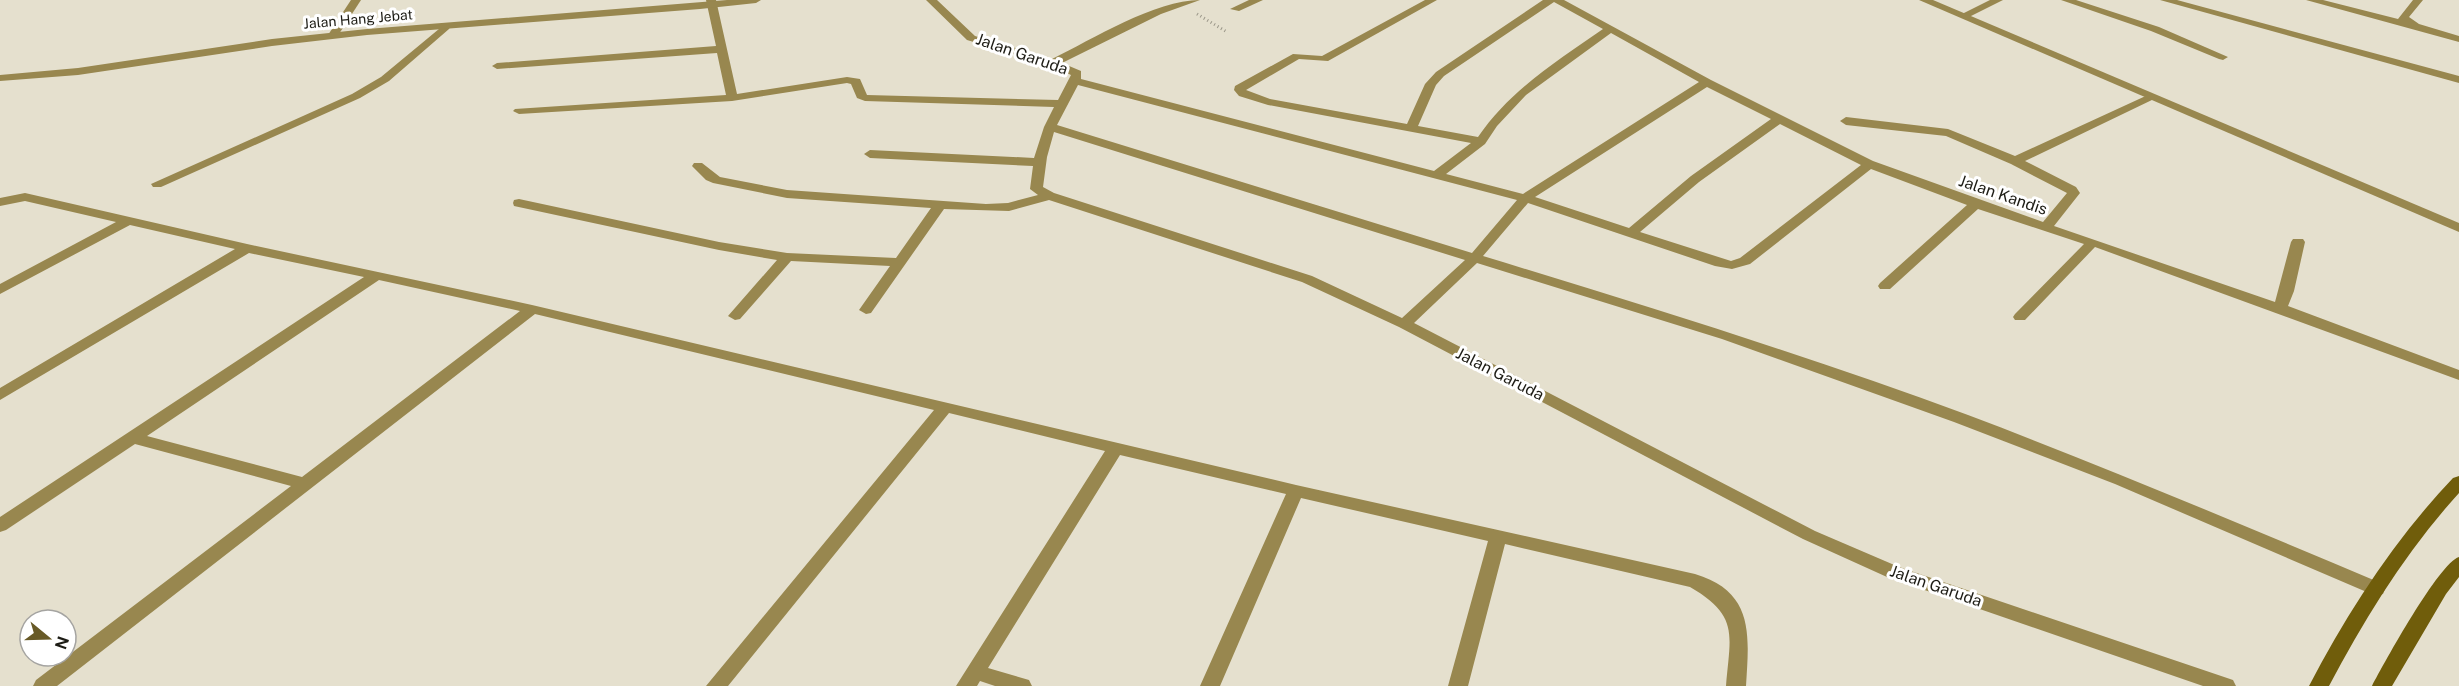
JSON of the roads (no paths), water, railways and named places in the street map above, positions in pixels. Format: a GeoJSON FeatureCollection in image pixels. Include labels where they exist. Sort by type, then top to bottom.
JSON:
{"type":"FeatureCollection","features":[{"type":"Feature","properties":{"kind":"main road"},"geometry":{"type":"LineString","coordinates":[[2319,686],[2354,620],[2433,510],[2459,482]]}},
{"type":"Feature","properties":{"kind":"main road"},"geometry":{"type":"LineString","coordinates":[[2382,686],[2439,589],[2459,564]]}},
{"type":"Feature","properties":{"kind":"street"},"geometry":{"type":"LineString","coordinates":[[333,35],[356,0]]}},
{"type":"Feature","properties":{"kind":"street","name":"Jalan Hang Jebat"},"geometry":{"type":"LineString","coordinates":[[0,78],[81,72],[333,35],[756,0]]}},
{"type":"Feature","properties":{"kind":"street","name":"Jalan Garuda"},"geometry":{"type":"LineString","coordinates":[[931,0],[971,38],[1053,63],[1077,73],[1050,127],[1037,162],[1035,189],[1049,196],[1307,279],[1404,324],[1809,535],[1893,572],[2226,686]]}},
{"type":"Feature","properties":{"kind":"street"},"geometry":{"type":"LineString","coordinates":[[1053,63],[1157,12],[1195,0]]}},
{"type":"Feature","properties":{"kind":"street"},"geometry":{"type":"LineString","coordinates":[[1235,9],[1258,0]]}},
{"type":"Feature","properties":{"kind":"street"},"geometry":{"type":"LineString","coordinates":[[1432,0],[1324,59],[1297,57],[1241,86],[1240,90],[1243,94],[1268,102],[1480,141]]}},
{"type":"Feature","properties":{"kind":"street"},"geometry":{"type":"LineString","coordinates":[[1411,129],[1431,84],[1440,74],[1550,0]]}},
{"type":"Feature","properties":{"kind":"street","name":"Jalan Kandis"},"geometry":{"type":"LineString","coordinates":[[1557,0],[1707,82],[1869,164],[1976,204],[2093,242],[2280,308],[2459,375]]}},
{"type":"Feature","properties":{"kind":"street"},"geometry":{"type":"LineString","coordinates":[[1924,0],[2459,228]]}},
{"type":"Feature","properties":{"kind":"street"},"geometry":{"type":"LineString","coordinates":[[1963,16],[1998,0]]}},
{"type":"Feature","properties":{"kind":"street"},"geometry":{"type":"LineString","coordinates":[[2066,0],[2156,28],[2223,57]]}},
{"type":"Feature","properties":{"kind":"street"},"geometry":{"type":"LineString","coordinates":[[2165,0],[2352,49],[2459,80]]}},
{"type":"Feature","properties":{"kind":"street"},"geometry":{"type":"LineString","coordinates":[[2311,0],[2459,39]]}},
{"type":"Feature","properties":{"kind":"street"},"geometry":{"type":"LineString","coordinates":[[2415,26],[2403,18],[2418,0]]}},
{"type":"Feature","properties":{"kind":"street"},"geometry":{"type":"LineString","coordinates":[[711,3],[732,98]]}},
{"type":"Feature","properties":{"kind":"street"},"geometry":{"type":"LineString","coordinates":[[157,184],[356,96],[385,79],[445,27]]}},
{"type":"Feature","properties":{"kind":"street"},"geometry":{"type":"LineString","coordinates":[[1437,175],[1480,141],[1491,123],[1520,94],[1610,29]]}},
{"type":"Feature","properties":{"kind":"street"},"geometry":{"type":"LineString","coordinates":[[497,66],[723,49]]}},
{"type":"Feature","properties":{"kind":"street"},"geometry":{"type":"LineString","coordinates":[[519,111],[732,98],[847,80],[856,81],[861,96],[865,98],[1062,104]]}},
{"type":"Feature","properties":{"kind":"street"},"geometry":{"type":"LineString","coordinates":[[1075,81],[1525,198],[1720,263],[1739,264],[1745,261],[1869,164]]}},
{"type":"Feature","properties":{"kind":"street"},"geometry":{"type":"LineString","coordinates":[[1404,324],[1474,260],[1525,198],[1707,82]]}},
{"type":"Feature","properties":{"kind":"street"},"geometry":{"type":"LineString","coordinates":[[2015,161],[2150,97]]}},
{"type":"Feature","properties":{"kind":"street"},"geometry":{"type":"LineString","coordinates":[[1631,233],[1695,179],[1779,119]]}},
{"type":"Feature","properties":{"kind":"street"},"geometry":{"type":"LineString","coordinates":[[1846,121],[1948,133],[2015,161],[2071,190],[2073,194],[2046,227]]}},
{"type":"Feature","properties":{"kind":"street"},"geometry":{"type":"LineString","coordinates":[[1050,127],[1474,260],[1727,336],[1960,418],[2121,480],[2376,589]]}},
{"type":"Feature","properties":{"kind":"street"},"geometry":{"type":"LineString","coordinates":[[870,154],[1037,162]]}},
{"type":"Feature","properties":{"kind":"street"},"geometry":{"type":"LineString","coordinates":[[698,166],[717,180],[787,194],[940,205],[1009,207],[1049,196]]}},
{"type":"Feature","properties":{"kind":"street"},"geometry":{"type":"LineString","coordinates":[[0,201],[25,197],[247,249],[532,309],[1296,491],[1695,581],[1711,589],[1734,609],[1739,622],[1736,686]]}},
{"type":"Feature","properties":{"kind":"street"},"geometry":{"type":"LineString","coordinates":[[519,203],[719,246],[787,257],[899,262]]}},
{"type":"Feature","properties":{"kind":"street"},"geometry":{"type":"LineString","coordinates":[[1885,286],[1976,204]]}},
{"type":"Feature","properties":{"kind":"street"},"geometry":{"type":"LineString","coordinates":[[866,310],[940,205]]}},
{"type":"Feature","properties":{"kind":"street"},"geometry":{"type":"LineString","coordinates":[[0,290],[128,221]]}},
{"type":"Feature","properties":{"kind":"street"},"geometry":{"type":"LineString","coordinates":[[2020,317],[2093,242]]}},
{"type":"Feature","properties":{"kind":"street"},"geometry":{"type":"LineString","coordinates":[[2280,308],[2287,291],[2298,242]]}},
{"type":"Feature","properties":{"kind":"street"},"geometry":{"type":"LineString","coordinates":[[0,395],[247,249]]}},
{"type":"Feature","properties":{"kind":"street"},"geometry":{"type":"LineString","coordinates":[[735,316],[787,257]]}},
{"type":"Feature","properties":{"kind":"street"},"geometry":{"type":"LineString","coordinates":[[0,526],[376,276]]}},
{"type":"Feature","properties":{"kind":"street"},"geometry":{"type":"LineString","coordinates":[[43,686],[532,309]]}},
{"type":"Feature","properties":{"kind":"street"},"geometry":{"type":"LineString","coordinates":[[716,686],[946,406]]}},
{"type":"Feature","properties":{"kind":"street"},"geometry":{"type":"LineString","coordinates":[[133,438],[305,484]]}},
{"type":"Feature","properties":{"kind":"street"},"geometry":{"type":"LineString","coordinates":[[1022,686],[970,679],[1116,447]]}},
{"type":"Feature","properties":{"kind":"street"},"geometry":{"type":"LineString","coordinates":[[1210,686],[1296,491]]}},
{"type":"Feature","properties":{"kind":"street"},"geometry":{"type":"LineString","coordinates":[[1458,686],[1498,536]]}}]}
